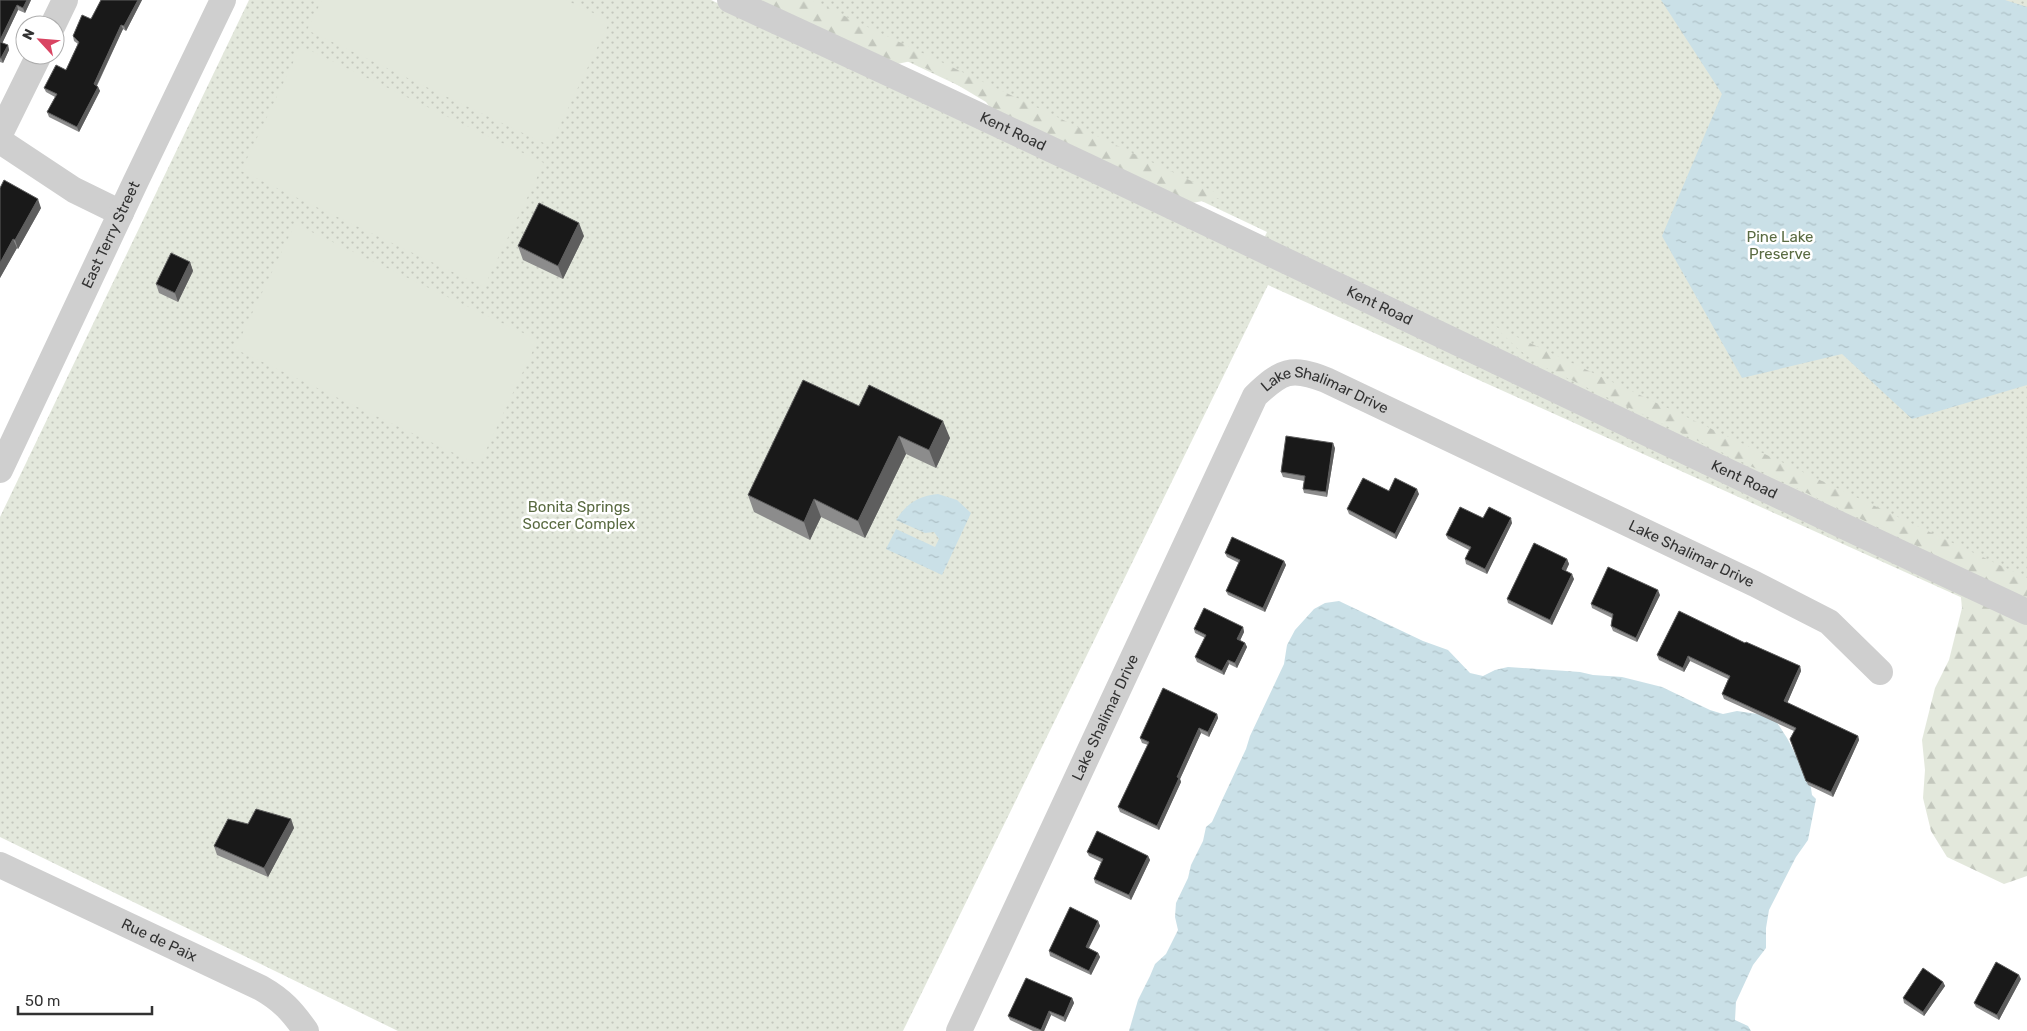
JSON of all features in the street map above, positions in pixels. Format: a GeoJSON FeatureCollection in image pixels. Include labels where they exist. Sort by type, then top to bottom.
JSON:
{"type":"FeatureCollection","features":[{"type":"Feature","properties":{"kind":"street"},"geometry":{"type":"LineString","coordinates":[[58,15],[65,0]]}},
{"type":"Feature","properties":{"kind":"street","name":"East Terry Street"},"geometry":{"type":"LineString","coordinates":[[0,470],[223,0]]}},
{"type":"Feature","properties":{"kind":"street","name":"Kent Road"},"geometry":{"type":"LineString","coordinates":[[730,0],[1130,186],[1437,334],[2027,612]]}},
{"type":"Feature","properties":{"kind":"street"},"geometry":{"type":"LineString","coordinates":[[0,134],[34,65]]}},
{"type":"Feature","properties":{"kind":"street"},"geometry":{"type":"LineString","coordinates":[[0,141],[74,190],[121,213]]}},
{"type":"Feature","properties":{"kind":"street","name":"Lake Shalimar Drive"},"geometry":{"type":"LineString","coordinates":[[960,1031],[1254,396],[1268,383],[1285,373],[1306,372],[1326,380],[1755,584],[1829,622],[1880,672]]}},
{"type":"Feature","properties":{"kind":"street","name":"Rue de Paix"},"geometry":{"type":"LineString","coordinates":[[0,865],[261,988],[280,999],[295,1014],[306,1031]]}},
{"type":"Feature","properties":{"kind":"green space","name":"Bonita Springs Soccer Complex"},"geometry":{"type":"Polygon","coordinates":[[[249,0],[711,0],[1276,266],[1259,249],[1267,232],[778,0],[2027,0],[2027,627],[1268,285],[903,1031],[398,1031],[0,837],[0,517],[249,0]]]}},
{"type":"Feature","properties":{"kind":"green space"},"geometry":{"type":"Polygon","coordinates":[[[322,0],[566,0],[610,21],[550,146],[307,30],[322,0]]]}},
{"type":"Feature","properties":{"kind":"green space"},"geometry":{"type":"Polygon","coordinates":[[[730,0],[811,0],[1225,197],[1170,207],[1006,130],[986,102],[946,78],[911,61],[884,67],[730,0]]]}},
{"type":"Feature","properties":{"kind":"green space"},"geometry":{"type":"Polygon","coordinates":[[[301,46],[544,163],[484,287],[241,171],[301,46]]]}},
{"type":"Feature","properties":{"kind":"green space"},"geometry":{"type":"Polygon","coordinates":[[[295,224],[538,340],[479,465],[235,349],[295,224]]]}},
{"type":"Feature","properties":{"kind":"green space"},"geometry":{"type":"Polygon","coordinates":[[[1494,326],[2027,578],[2027,876],[2004,884],[1947,857],[1931,831],[1923,798],[1925,770],[1922,740],[1935,688],[1949,660],[1962,608],[1959,578],[1940,557],[1540,365],[1518,349],[1494,326]]]}},
{"type":"Feature","properties":{"kind":"water"},"geometry":{"type":"Polygon","coordinates":[[[1661,0],[2005,0],[2027,7],[2027,385],[1912,419],[1842,354],[1742,378],[1662,236],[1722,94],[1661,0]]]}},
{"type":"Feature","properties":{"kind":"water"},"geometry":{"type":"Polygon","coordinates":[[[938,494],[957,500],[971,513],[942,575],[886,549],[896,529],[935,547],[939,539],[934,532],[925,533],[896,520],[908,505],[924,497],[938,494]]]}},
{"type":"Feature","properties":{"kind":"water"},"geometry":{"type":"Polygon","coordinates":[[[1339,601],[1423,641],[1448,650],[1470,673],[1483,676],[1495,670],[1508,667],[1622,677],[1662,687],[1710,710],[1723,714],[1737,711],[1764,715],[1776,721],[1810,782],[1812,795],[1816,799],[1808,840],[1796,857],[1769,910],[1766,928],[1766,948],[1753,965],[1736,1002],[1735,1020],[1748,1026],[1751,1031],[1129,1031],[1138,1000],[1155,964],[1166,954],[1178,930],[1175,917],[1176,903],[1203,841],[1206,827],[1212,822],[1284,664],[1287,645],[1295,630],[1314,609],[1325,603],[1339,601]]]}},
{"type":"Feature","properties":{"kind":"building"},"geometry":{"type":"Polygon","coordinates":[[[0,0],[27,0],[23,8],[17,5],[0,40],[0,0]]]}},
{"type":"Feature","properties":{"kind":"building"},"geometry":{"type":"Polygon","coordinates":[[[101,0],[138,0],[124,26],[121,25],[94,84],[98,87],[77,127],[47,112],[57,94],[44,88],[56,65],[66,70],[79,42],[73,36],[82,15],[91,19],[101,0]]]}},
{"type":"Feature","properties":{"kind":"building"},"geometry":{"type":"Polygon","coordinates":[[[0,42],[8,45],[1,58],[0,58],[0,42]]]}},
{"type":"Feature","properties":{"kind":"building"},"geometry":{"type":"Polygon","coordinates":[[[4,180],[38,199],[0,263],[0,188],[4,180]]]}},
{"type":"Feature","properties":{"kind":"building"},"geometry":{"type":"Polygon","coordinates":[[[539,203],[579,223],[558,266],[518,246],[539,203]]]}},
{"type":"Feature","properties":{"kind":"building"},"geometry":{"type":"Polygon","coordinates":[[[171,253],[190,262],[175,293],[156,284],[171,253]]]}},
{"type":"Feature","properties":{"kind":"building"},"geometry":{"type":"Polygon","coordinates":[[[803,380],[859,406],[869,385],[943,421],[929,450],[899,436],[858,521],[814,499],[804,522],[748,495],[803,380]]]}},
{"type":"Feature","properties":{"kind":"building"},"geometry":{"type":"Polygon","coordinates":[[[1286,436],[1333,443],[1326,492],[1303,489],[1305,476],[1281,472],[1286,436]]]}},
{"type":"Feature","properties":{"kind":"building"},"geometry":{"type":"Polygon","coordinates":[[[1363,478],[1389,491],[1395,478],[1417,489],[1395,534],[1347,509],[1363,478]]]}},
{"type":"Feature","properties":{"kind":"building"},"geometry":{"type":"Polygon","coordinates":[[[1460,507],[1483,518],[1489,507],[1511,518],[1485,569],[1465,559],[1471,547],[1446,535],[1460,507]]]}},
{"type":"Feature","properties":{"kind":"building"},"geometry":{"type":"Polygon","coordinates":[[[1232,537],[1284,561],[1263,608],[1226,591],[1240,560],[1225,553],[1232,537]]]}},
{"type":"Feature","properties":{"kind":"building"},"geometry":{"type":"Polygon","coordinates":[[[1534,543],[1567,559],[1562,569],[1572,574],[1550,620],[1507,599],[1534,543]]]}},
{"type":"Feature","properties":{"kind":"building"},"geometry":{"type":"Polygon","coordinates":[[[1608,567],[1658,590],[1636,638],[1611,626],[1613,614],[1591,604],[1608,567]]]}},
{"type":"Feature","properties":{"kind":"building"},"geometry":{"type":"Polygon","coordinates":[[[1204,608],[1243,627],[1237,639],[1245,643],[1235,663],[1228,660],[1222,671],[1195,657],[1206,635],[1194,629],[1204,608]]]}},
{"type":"Feature","properties":{"kind":"building"},"geometry":{"type":"Polygon","coordinates":[[[1679,611],[1745,643],[1800,666],[1784,701],[1858,736],[1831,792],[1806,781],[1790,739],[1796,728],[1722,694],[1730,676],[1688,656],[1683,668],[1657,655],[1679,611]]]}},
{"type":"Feature","properties":{"kind":"building"},"geometry":{"type":"Polygon","coordinates":[[[1163,688],[1217,714],[1208,732],[1199,728],[1157,826],[1118,807],[1149,742],[1140,738],[1163,688]]]}},
{"type":"Feature","properties":{"kind":"building"},"geometry":{"type":"Polygon","coordinates":[[[256,809],[291,819],[264,868],[214,846],[228,819],[248,824],[256,809]]]}},
{"type":"Feature","properties":{"kind":"building"},"geometry":{"type":"Polygon","coordinates":[[[1097,831],[1148,856],[1129,895],[1094,879],[1103,859],[1087,852],[1097,831]]]}},
{"type":"Feature","properties":{"kind":"building"},"geometry":{"type":"Polygon","coordinates":[[[1070,907],[1098,921],[1086,947],[1098,953],[1089,971],[1049,951],[1070,907]]]}},
{"type":"Feature","properties":{"kind":"building"},"geometry":{"type":"Polygon","coordinates":[[[1996,962],[2019,975],[1997,1015],[1974,1003],[1996,962]]]}},
{"type":"Feature","properties":{"kind":"building"},"geometry":{"type":"Polygon","coordinates":[[[1923,968],[1943,982],[1923,1012],[1903,998],[1923,968]]]}},
{"type":"Feature","properties":{"kind":"building"},"geometry":{"type":"Polygon","coordinates":[[[1026,978],[1072,998],[1064,1017],[1049,1011],[1041,1030],[1008,1016],[1026,978]]]}},
{"type":"Feature","properties":{"kind":"park label","name":"Pine Lake Preserve"},"geometry":{"type":"Point","coordinates":[1780,246]}}]}
